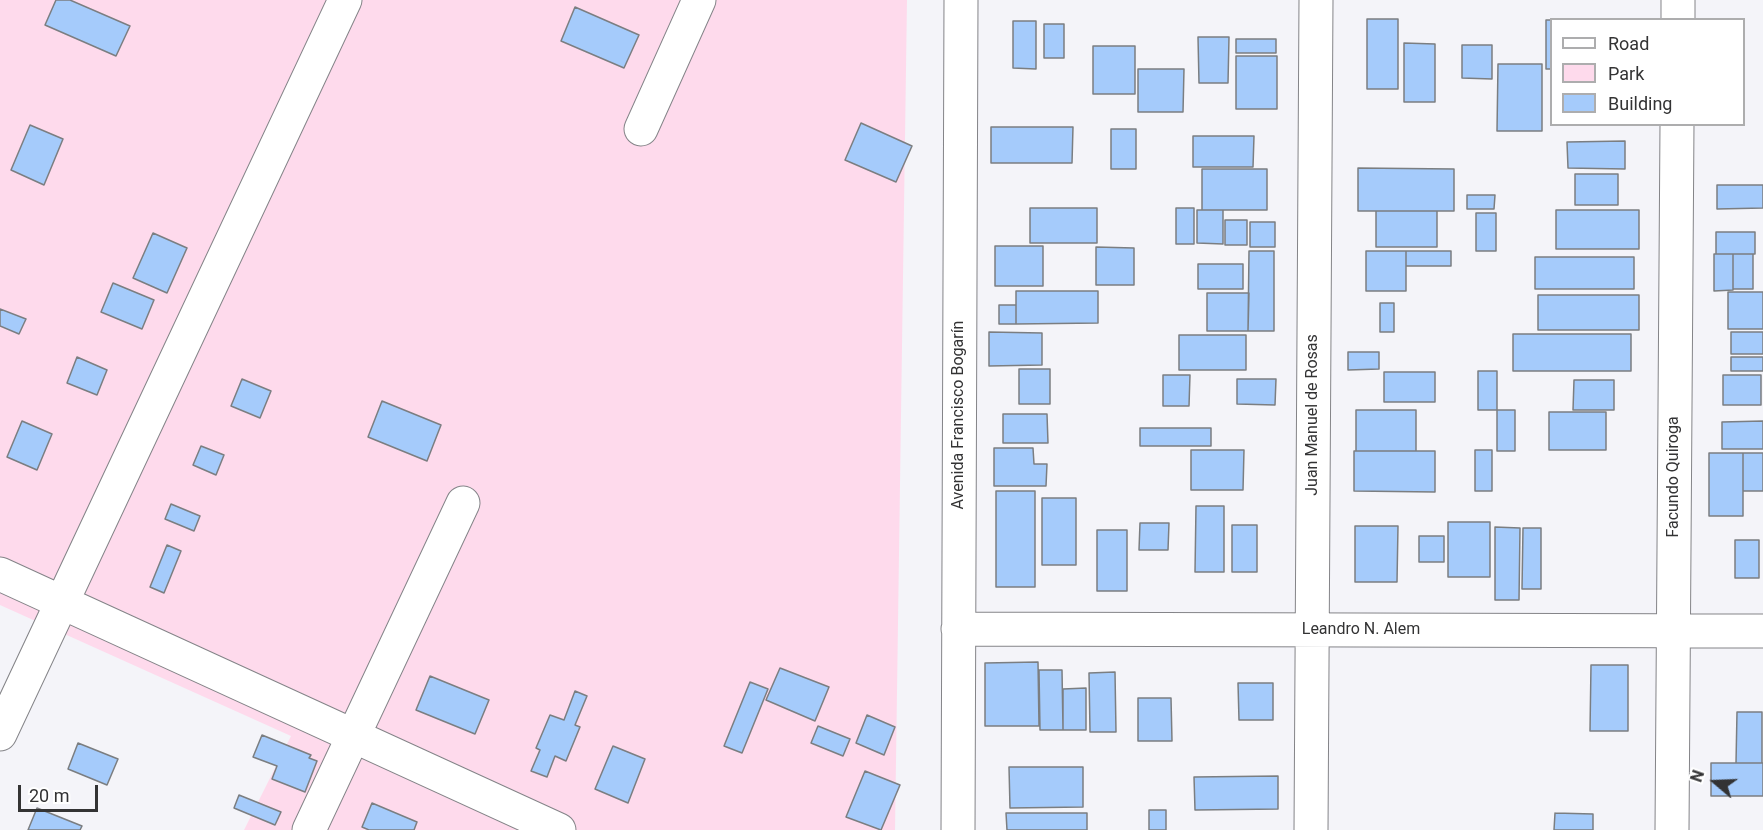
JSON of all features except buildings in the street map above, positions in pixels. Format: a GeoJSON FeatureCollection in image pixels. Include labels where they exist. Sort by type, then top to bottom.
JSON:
{"type":"FeatureCollection","features":[{"type":"Feature","properties":{"kind":"street"},"geometry":{"type":"LineString","coordinates":[[0,734],[345,0]]}},
{"type":"Feature","properties":{"kind":"street"},"geometry":{"type":"LineString","coordinates":[[641,129],[699,0]]}},
{"type":"Feature","properties":{"kind":"street","name":"Avenida Francisco Bogarín"},"geometry":{"type":"LineString","coordinates":[[957,830],[961,0]]}},
{"type":"Feature","properties":{"kind":"street","name":"Juan Manuel de Rosas"},"geometry":{"type":"LineString","coordinates":[[1311,830],[1316,0]]}},
{"type":"Feature","properties":{"kind":"street"},"geometry":{"type":"LineString","coordinates":[[1678,0],[1678,18]]}},
{"type":"Feature","properties":{"kind":"street","name":"Facundo Quiroga"},"geometry":{"type":"LineString","coordinates":[[1672,830],[1677,126]]}},
{"type":"Feature","properties":{"kind":"street"},"geometry":{"type":"LineString","coordinates":[[309,830],[464,503]]}},
{"type":"Feature","properties":{"kind":"street"},"geometry":{"type":"LineString","coordinates":[[0,574],[61,604],[559,830]]}},
{"type":"Feature","properties":{"kind":"street","name":"Leandro N. Alem"},"geometry":{"type":"LineString","coordinates":[[958,629],[1763,631]]}},
{"type":"Feature","properties":{"kind":"green space"},"geometry":{"type":"Polygon","coordinates":[[[0,0],[907,0],[895,830],[244,830],[291,736],[0,605],[0,0]]]}}]}
